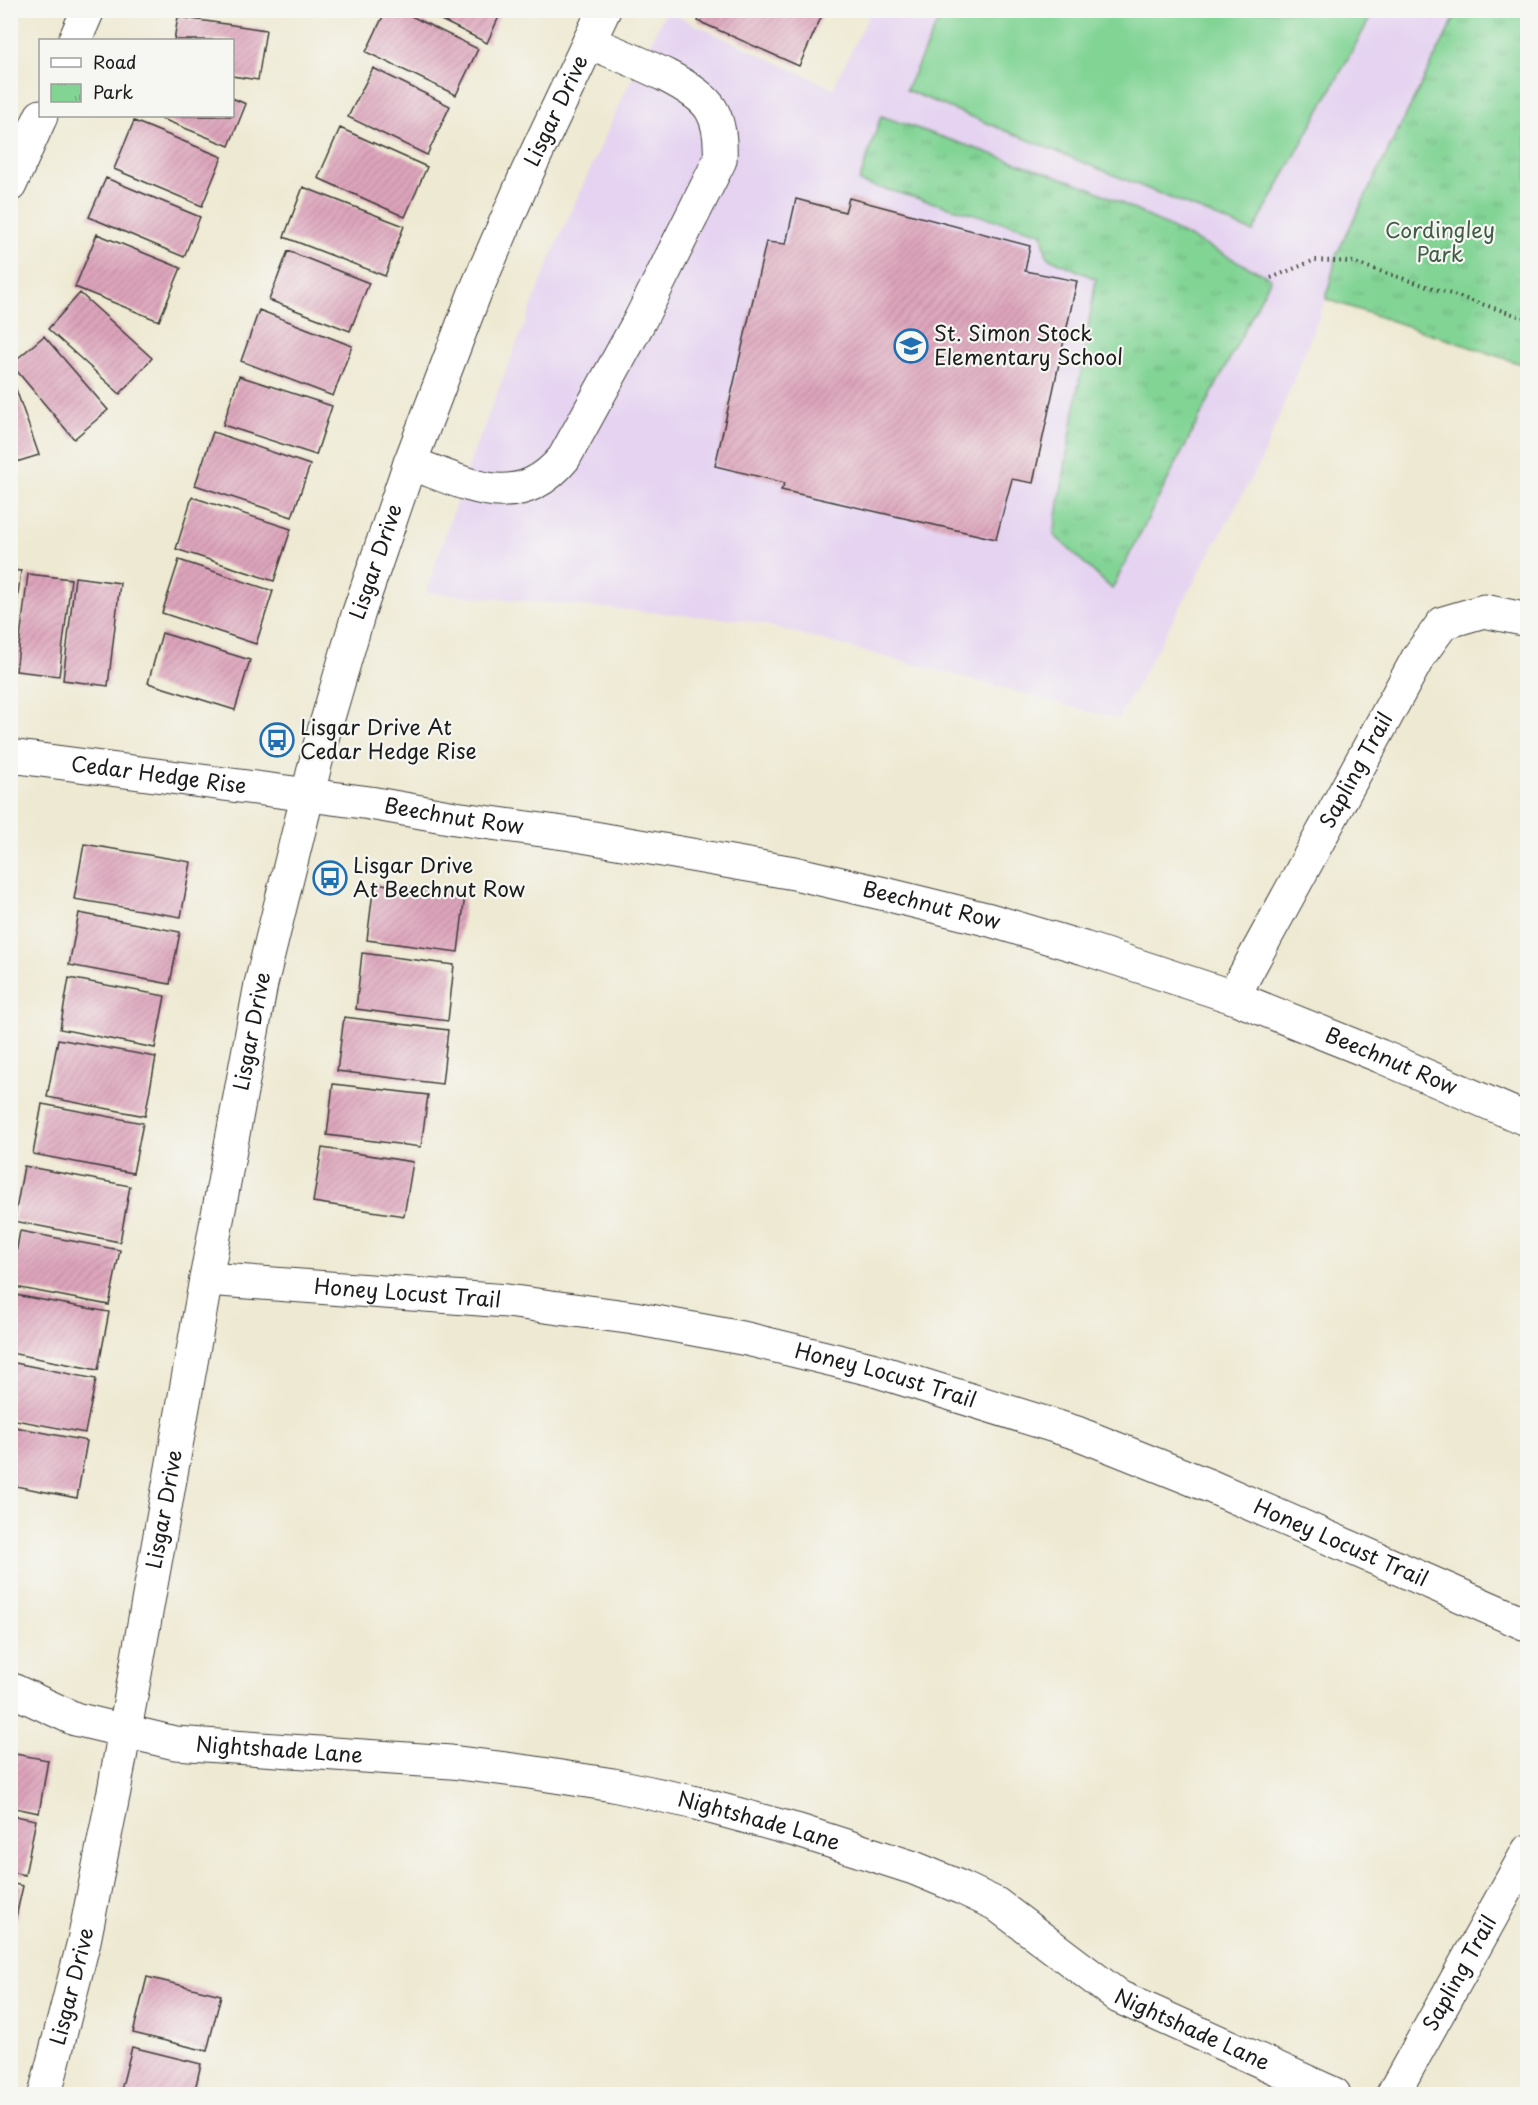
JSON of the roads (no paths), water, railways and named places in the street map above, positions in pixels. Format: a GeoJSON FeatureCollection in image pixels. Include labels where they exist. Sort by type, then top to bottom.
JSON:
{"type":"FeatureCollection","features":[{"type":"Feature","properties":{"kind":"street"},"geometry":{"type":"LineString","coordinates":[[75,39],[88,10]]}},
{"type":"Feature","properties":{"kind":"street","name":"Lisgar Drive"},"geometry":{"type":"LineString","coordinates":[[45,2094],[84,1941],[125,1732],[261,984],[307,795],[358,615],[410,463],[474,295],[527,173],[604,10]]}},
{"type":"Feature","properties":{"kind":"street"},"geometry":{"type":"LineString","coordinates":[[410,463],[488,489],[504,491],[537,483],[555,469],[564,458],[640,321],[720,160],[718,132],[711,109],[704,101],[694,92],[664,76],[589,42]]}},
{"type":"Feature","properties":{"kind":"street"},"geometry":{"type":"LineString","coordinates":[[10,185],[41,117]]}},
{"type":"Feature","properties":{"kind":"street","name":"Sapling Trail"},"geometry":{"type":"LineString","coordinates":[[1233,998],[1419,656],[1443,622],[1484,611],[1527,620]]}},
{"type":"Feature","properties":{"kind":"street","name":"Cedar Hedge Rise"},"geometry":{"type":"LineString","coordinates":[[10,756],[307,795]]}},
{"type":"Feature","properties":{"kind":"street","name":"Beechnut Row"},"geometry":{"type":"LineString","coordinates":[[307,795],[571,834],[794,873],[990,920],[1084,948],[1233,998],[1380,1056],[1527,1120]]}},
{"type":"Feature","properties":{"kind":"street","name":"Honey Locust Trail"},"geometry":{"type":"LineString","coordinates":[[206,1279],[507,1301],[634,1318],[747,1339],[872,1369],[1087,1437],[1212,1487],[1527,1625]]}},
{"type":"Feature","properties":{"kind":"street","name":"Nightshade Lane"},"geometry":{"type":"LineString","coordinates":[[10,1689],[75,1719],[186,1744],[451,1762],[530,1772],[613,1785],[692,1802],[799,1831],[914,1868],[962,1887],[996,1904],[1119,1997],[1334,2094]]}},
{"type":"Feature","properties":{"kind":"street","name":"Sapling Trail"},"geometry":{"type":"LineString","coordinates":[[1392,2094],[1527,1851]]}},
{"type":"Feature","properties":{"kind":"place","name":"St. Simon Stock Elementary School"},"geometry":{"type":"Point","coordinates":[911,346]}},
{"type":"Feature","properties":{"kind":"place","name":"Lisgar Drive At Cedar Hedge Rise"},"geometry":{"type":"Point","coordinates":[277,740]}},
{"type":"Feature","properties":{"kind":"place","name":"Lisgar Drive At Beechnut Row"},"geometry":{"type":"Point","coordinates":[330,878]}},
{"type":"Feature","properties":{"kind":"park label","name":"Cordingley Park"},"geometry":{"type":"Point","coordinates":[1440,243]}}]}
